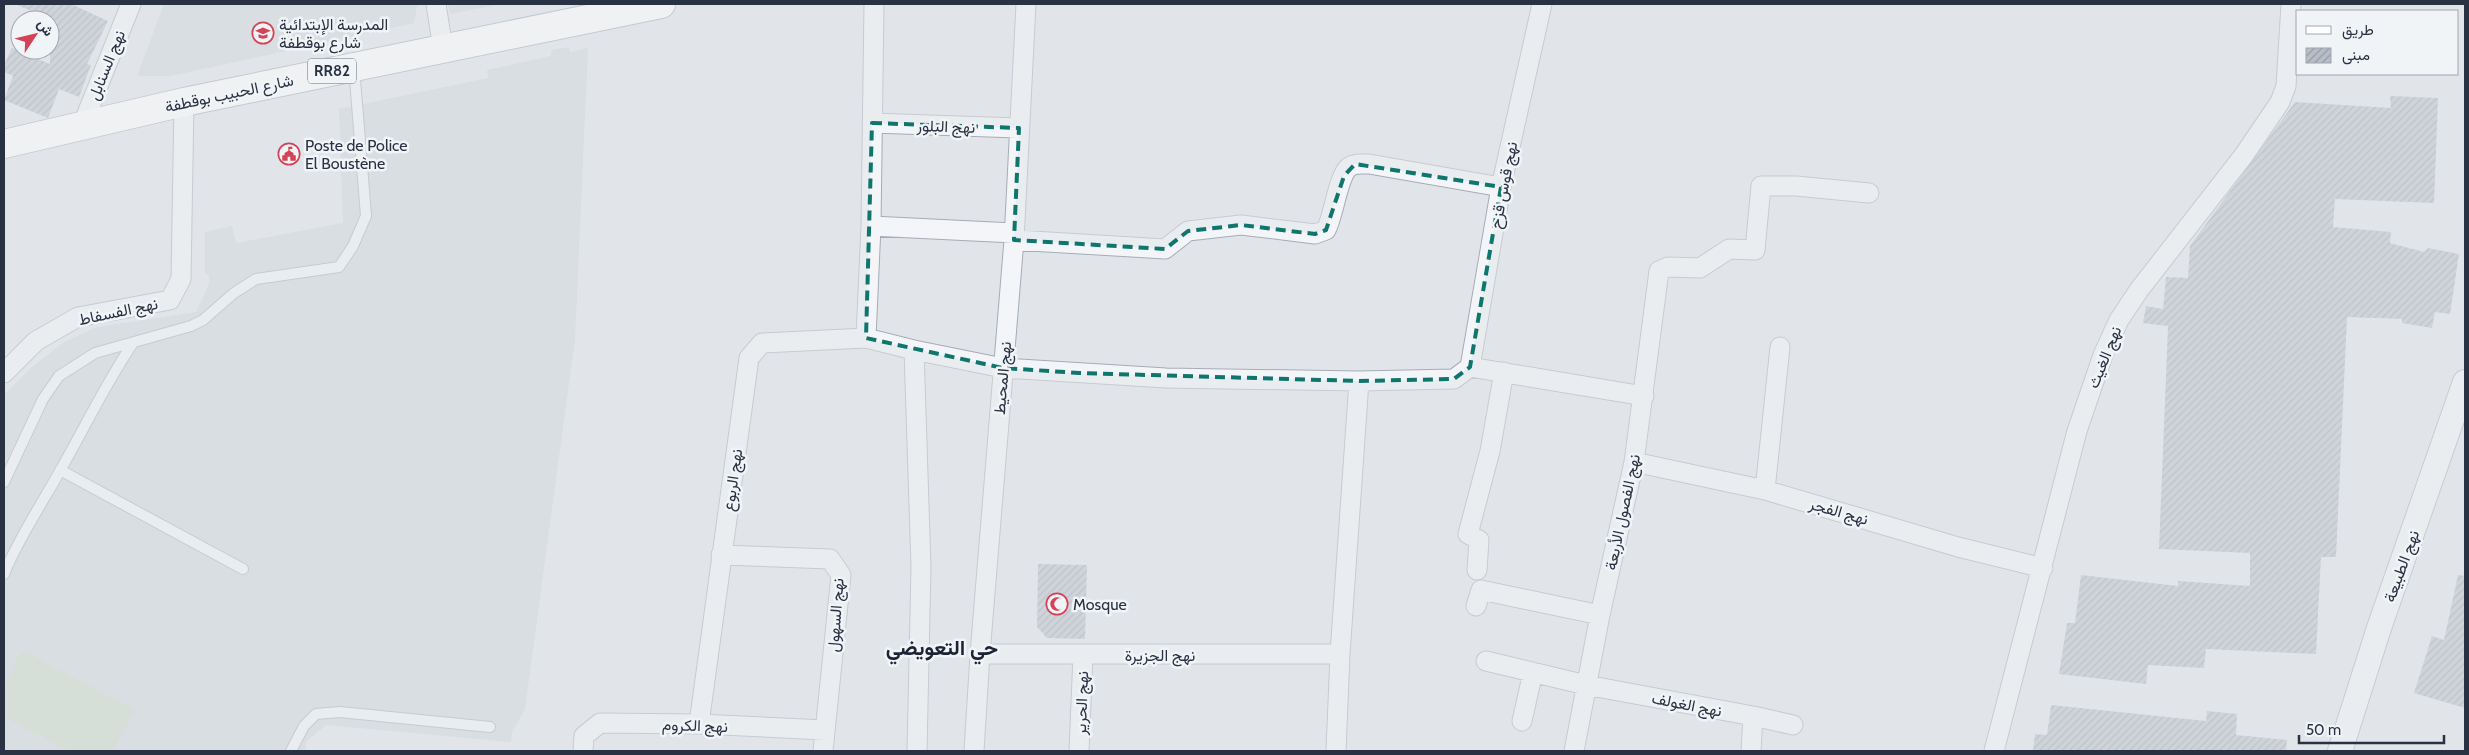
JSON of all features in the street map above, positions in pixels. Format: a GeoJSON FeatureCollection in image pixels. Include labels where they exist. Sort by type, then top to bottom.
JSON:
{"type":"FeatureCollection","features":[{"type":"Feature","properties":{"kind":"main road","name":"شارع الحبيب بوقطفة"},"geometry":{"type":"LineString","coordinates":[[4,144],[184,102],[661,4]]}},
{"type":"Feature","properties":{"kind":"street","name":"نهج السنابل"},"geometry":{"type":"LineString","coordinates":[[82,126],[131,4]]}},
{"type":"Feature","properties":{"kind":"street"},"geometry":{"type":"LineString","coordinates":[[436,4],[443,49]]}},
{"type":"Feature","properties":{"kind":"street"},"geometry":{"type":"LineString","coordinates":[[866,338],[871,226],[874,4]]}},
{"type":"Feature","properties":{"kind":"street","name":"نهج المحيط"},"geometry":{"type":"LineString","coordinates":[[974,751],[980,654],[1014,237],[1026,4]]}},
{"type":"Feature","properties":{"kind":"street","name":"نهج قوس قزح"},"geometry":{"type":"LineString","coordinates":[[1470,367],[1501,187],[1542,4]]}},
{"type":"Feature","properties":{"kind":"street","name":"نهج الغيث"},"geometry":{"type":"LineString","coordinates":[[1994,751],[2043,568],[2076,431],[2103,355],[2119,320],[2139,290],[2244,155],[2280,102],[2286,86],[2291,4]]}},
{"type":"Feature","properties":{"kind":"street","name":"نهج الفسفاط"},"geometry":{"type":"LineString","coordinates":[[4,373],[36,341],[78,317],[170,300],[181,279],[184,102]]}},
{"type":"Feature","properties":{"kind":"street","name":"نهج البلور"},"geometry":{"type":"LineString","coordinates":[[872,124],[1019,128]]}},
{"type":"Feature","properties":{"kind":"street"},"geometry":{"type":"LineString","coordinates":[[871,226],[1165,249],[1188,230],[1241,225],[1315,234],[1326,230],[1331,220],[1344,176],[1348,168],[1355,164],[1368,164],[1501,187]]}},
{"type":"Feature","properties":{"kind":"street","name":"نهج الفصول الأربعة"},"geometry":{"type":"LineString","coordinates":[[1574,751],[1600,615],[1634,462],[1659,271],[1668,267],[1700,268],[1729,249],[1755,250],[1761,186],[1796,186],[1868,192]]}},
{"type":"Feature","properties":{"kind":"street","name":"نهج الربوع"},"geometry":{"type":"LineString","coordinates":[[699,724],[749,358],[762,343],[866,338],[1003,368],[1166,378],[1359,381],[1454,379],[1470,367]]}},
{"type":"Feature","properties":{"kind":"street"},"geometry":{"type":"LineString","coordinates":[[1765,490],[1780,347]]}},
{"type":"Feature","properties":{"kind":"street"},"geometry":{"type":"LineString","coordinates":[[914,350],[922,567],[918,751]]}},
{"type":"Feature","properties":{"kind":"street"},"geometry":{"type":"LineString","coordinates":[[1470,367],[1644,396]]}},
{"type":"Feature","properties":{"kind":"street"},"geometry":{"type":"LineString","coordinates":[[1477,570],[1479,540],[1468,534],[1490,451],[1504,372]]}},
{"type":"Feature","properties":{"kind":"street"},"geometry":{"type":"LineString","coordinates":[[1336,751],[1340,654],[1359,381]]}},
{"type":"Feature","properties":{"kind":"street","name":"نهج الطبيعة"},"geometry":{"type":"LineString","coordinates":[[2340,751],[2379,628],[2465,382]]}},
{"type":"Feature","properties":{"kind":"street","name":"نهج الفجر"},"geometry":{"type":"LineString","coordinates":[[1634,462],[1765,490],[1958,547],[2043,568]]}},
{"type":"Feature","properties":{"kind":"street","name":"نهج السهول"},"geometry":{"type":"LineString","coordinates":[[721,555],[830,559],[841,574],[823,751]]}},
{"type":"Feature","properties":{"kind":"street"},"geometry":{"type":"LineString","coordinates":[[1476,606],[1482,590],[1600,615]]}},
{"type":"Feature","properties":{"kind":"street","name":"نهج الجزيرة"},"geometry":{"type":"LineString","coordinates":[[980,654],[1340,654]]}},
{"type":"Feature","properties":{"kind":"street","name":"نهج الحرير"},"geometry":{"type":"LineString","coordinates":[[1079,751],[1082,655]]}},
{"type":"Feature","properties":{"kind":"street","name":"نهج الغولف"},"geometry":{"type":"LineString","coordinates":[[1486,661],[1586,685],[1793,725]]}},
{"type":"Feature","properties":{"kind":"street"},"geometry":{"type":"LineString","coordinates":[[1522,721],[1533,672]]}},
{"type":"Feature","properties":{"kind":"street"},"geometry":{"type":"LineString","coordinates":[[1751,751],[1753,716]]}},
{"type":"Feature","properties":{"kind":"street","name":"نهج الكروم"},"geometry":{"type":"LineString","coordinates":[[583,751],[584,736],[600,723],[699,724],[825,730]]}},
{"type":"Feature","properties":{"kind":"lane"},"geometry":{"type":"LineString","coordinates":[[4,482],[43,399],[59,376],[95,353],[177,330],[203,320],[230,296],[256,279],[339,267],[353,246],[366,216],[354,67]]}},
{"type":"Feature","properties":{"kind":"lane"},"geometry":{"type":"LineString","coordinates":[[4,574],[12,552],[60,470],[112,374],[133,343]]}},
{"type":"Feature","properties":{"kind":"lane"},"geometry":{"type":"LineString","coordinates":[[60,470],[243,570]]}},
{"type":"Feature","properties":{"kind":"lane"},"geometry":{"type":"LineString","coordinates":[[291,751],[304,726],[316,714],[340,712],[490,727]]}},
{"type":"Feature","properties":{"kind":"highlighted area"},"geometry":{"type":"Polygon","coordinates":[[[872,123],[1019,128],[1014,240],[1165,249],[1188,231],[1241,225],[1315,234],[1326,230],[1344,176],[1355,164],[1501,187],[1470,367],[1454,379],[1359,381],[1079,373],[1003,368],[866,338],[872,123]]]}},
{"type":"Feature","properties":{"kind":"shaded area","name":"المدرسة الإبتدائية شارع بوقطفة"},"geometry":{"type":"Polygon","coordinates":[[[164,4],[417,4],[417,6],[414,23],[171,76],[137,76],[164,4]]]}},
{"type":"Feature","properties":{"kind":"shaded area"},"geometry":{"type":"Polygon","coordinates":[[[448,4],[502,4],[450,14],[448,4]]]}},
{"type":"Feature","properties":{"kind":"shaded area"},"geometry":{"type":"Polygon","coordinates":[[[569,47],[570,52],[588,48],[575,339],[525,709],[512,732],[511,742],[326,725],[306,742],[306,751],[4,751],[4,395],[33,366],[64,342],[97,327],[196,312],[209,284],[209,274],[205,274],[205,232],[232,226],[236,243],[343,223],[339,109],[488,78],[487,70],[551,56],[551,50],[569,47]]]}},
{"type":"Feature","properties":{"kind":"green space"},"geometry":{"type":"Polygon","coordinates":[[[22,650],[135,710],[113,751],[69,751],[4,717],[4,685],[22,650]]]}},
{"type":"Feature","properties":{"kind":"building"},"geometry":{"type":"Polygon","coordinates":[[[15,4],[71,4],[108,21],[87,64],[91,65],[79,97],[59,89],[48,118],[4,100],[13,76],[4,72],[4,65],[10,52],[10,60],[40,60],[50,64],[50,60],[60,60],[60,10],[29,10],[15,4]]]}},
{"type":"Feature","properties":{"kind":"building"},"geometry":{"type":"Polygon","coordinates":[[[2390,96],[2438,98],[2434,203],[2335,199],[2333,227],[2391,232],[2390,243],[2424,252],[2428,248],[2459,254],[2450,314],[2435,312],[2432,328],[2402,323],[2402,319],[2347,317],[2336,557],[2321,557],[2316,654],[2206,649],[2204,668],[2148,665],[2146,684],[2059,674],[2067,623],[2075,623],[2081,575],[2178,586],[2178,581],[2250,586],[2250,553],[2159,549],[2168,326],[2143,323],[2146,306],[2163,309],[2166,277],[2188,278],[2190,246],[2295,102],[2391,108],[2390,96]]]}},
{"type":"Feature","properties":{"kind":"building"},"geometry":{"type":"Polygon","coordinates":[[[1038,564],[1087,565],[1085,639],[1047,638],[1037,627],[1038,564]]]}},
{"type":"Feature","properties":{"kind":"building"},"geometry":{"type":"Polygon","coordinates":[[[2458,575],[2465,576],[2465,708],[2414,693],[2432,636],[2444,640],[2458,575]]]}},
{"type":"Feature","properties":{"kind":"building"},"geometry":{"type":"Polygon","coordinates":[[[2051,705],[2206,721],[2207,711],[2237,714],[2236,735],[2287,740],[2286,751],[2033,751],[2035,734],[2047,735],[2051,705]]]}},
{"type":"Feature","properties":{"kind":"place","name":"المدرسة الإبتدائية شارع بوقطفة"},"geometry":{"type":"Point","coordinates":[263,33]}},
{"type":"Feature","properties":{"kind":"place","name":"Poste de Police El Boustène"},"geometry":{"type":"Point","coordinates":[289,154]}},
{"type":"Feature","properties":{"kind":"place","name":"Mosque"},"geometry":{"type":"Point","coordinates":[1057,604]}},
{"type":"Feature","properties":{"kind":"district","name":"حي التعويضي"},"geometry":{"type":"Point","coordinates":[942,648]}}]}
